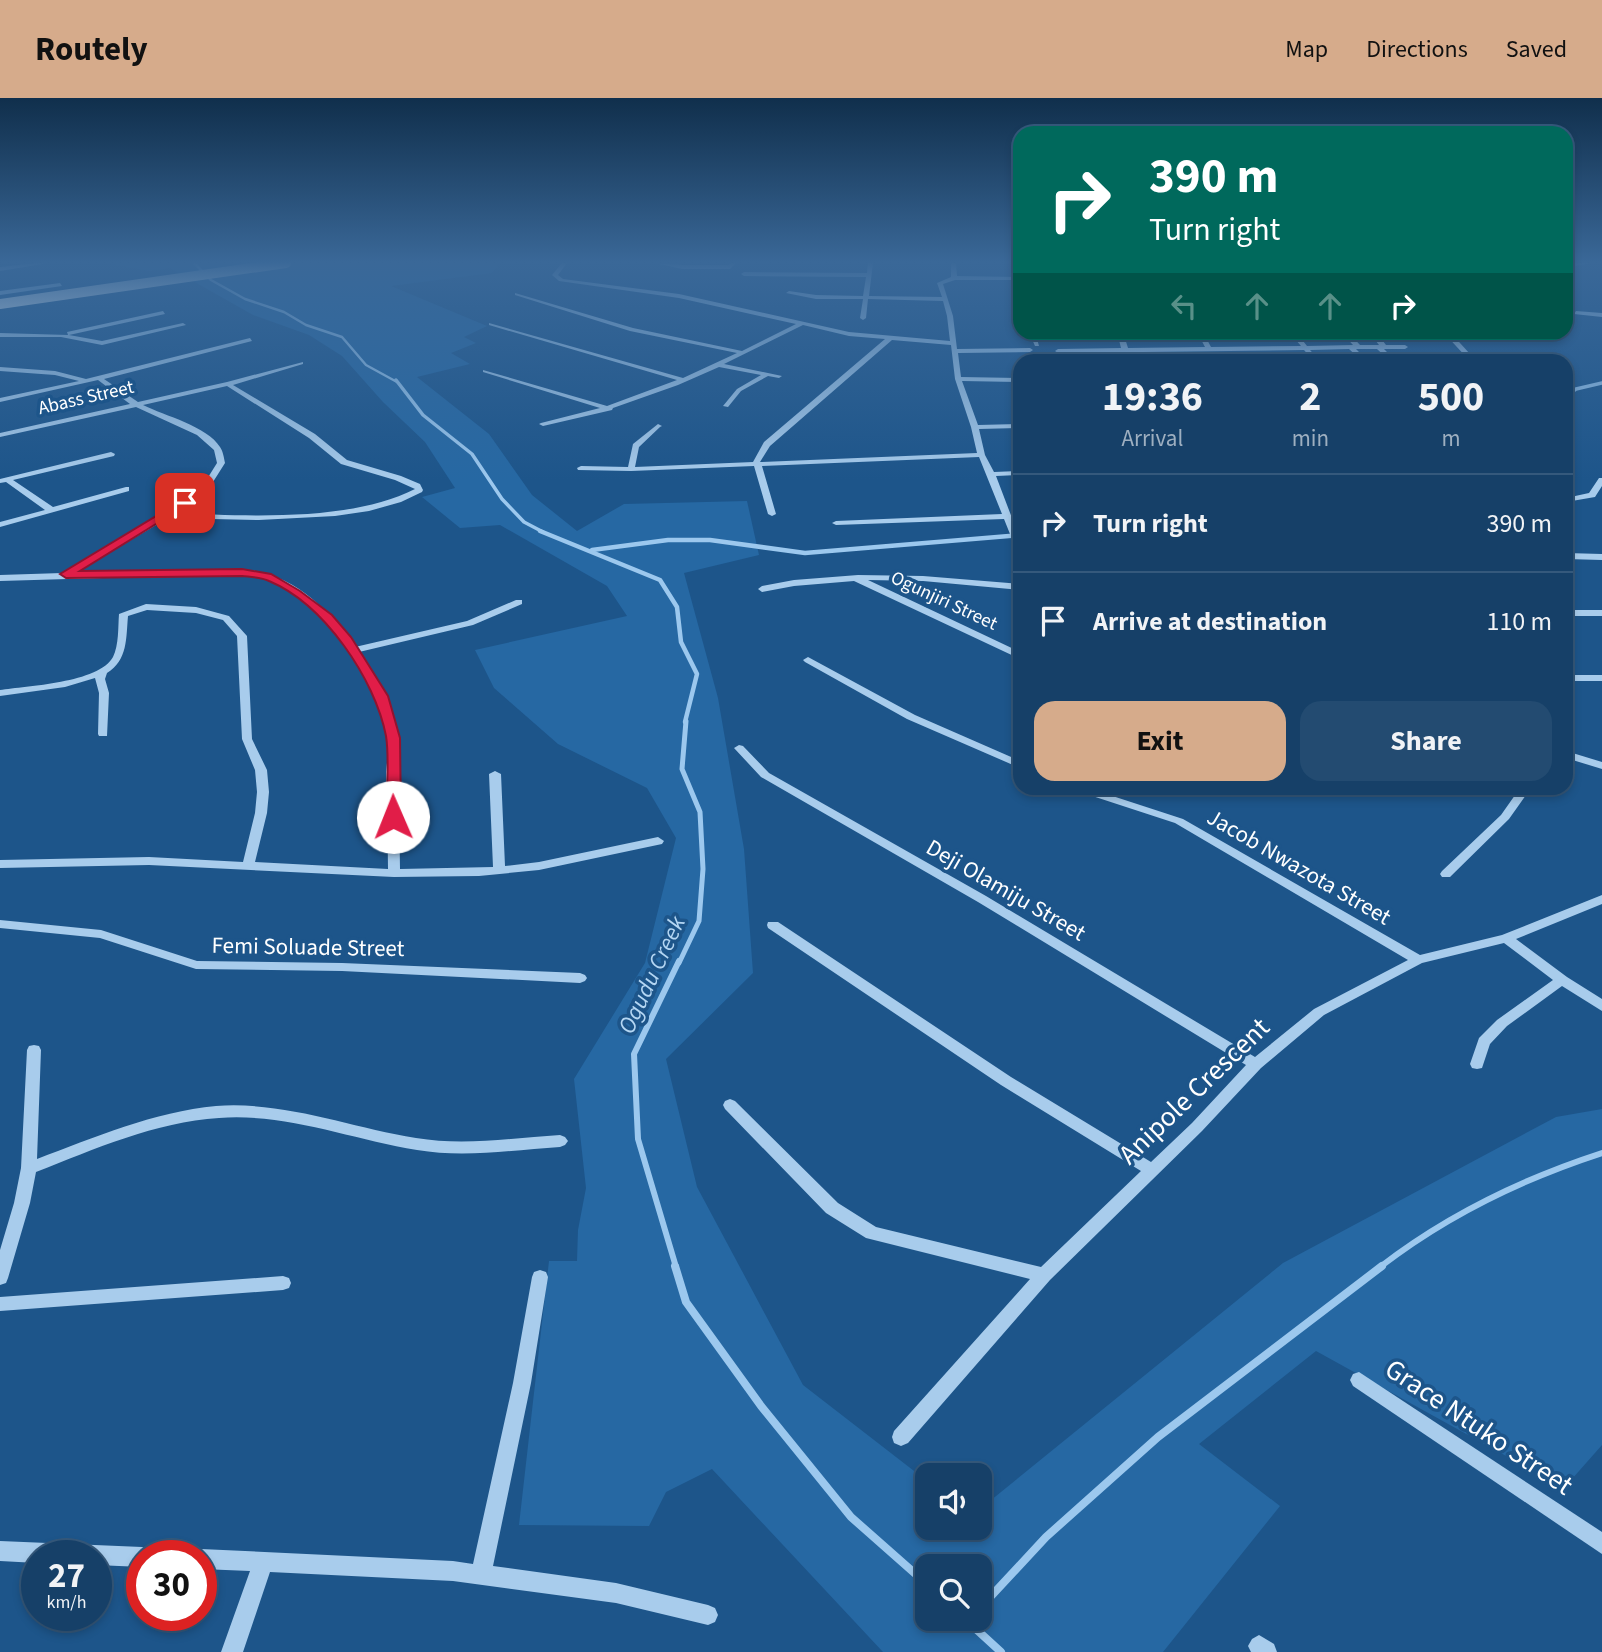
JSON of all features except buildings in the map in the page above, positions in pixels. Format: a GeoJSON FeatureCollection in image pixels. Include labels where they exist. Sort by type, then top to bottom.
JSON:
{"type":"FeatureCollection","features":[{"type":"Feature","properties":{"kind":"street"},"geometry":{"type":"LineString","coordinates":[[64,336],[102,343],[136,336]]}},
{"type":"Feature","properties":{"kind":"street"},"geometry":{"type":"LineString","coordinates":[[530,336],[683,380]]}},
{"type":"Feature","properties":{"kind":"street"},"geometry":{"type":"LineString","coordinates":[[659,336],[744,353]]}},
{"type":"Feature","properties":{"kind":"street"},"geometry":{"type":"LineString","coordinates":[[543,424],[610,409],[719,365],[779,336]]}},
{"type":"Feature","properties":{"kind":"street"},"geometry":{"type":"LineString","coordinates":[[869,336],[953,347],[1030,350]]}},
{"type":"Feature","properties":{"kind":"street"},"geometry":{"type":"LineString","coordinates":[[952,336],[958,379],[975,427],[981,455],[1013,532]]}},
{"type":"Feature","properties":{"kind":"street"},"geometry":{"type":"LineString","coordinates":[[772,514],[756,460],[767,444],[889,339]]}},
{"type":"Feature","properties":{"kind":"street"},"geometry":{"type":"LineString","coordinates":[[0,400],[87,382],[250,340]]}},
{"type":"Feature","properties":{"kind":"street"},"geometry":{"type":"LineString","coordinates":[[1035,340],[1037,345]]}},
{"type":"Feature","properties":{"kind":"street"},"geometry":{"type":"LineString","coordinates":[[1122,340],[1125,350]]}},
{"type":"Feature","properties":{"kind":"street"},"geometry":{"type":"LineString","coordinates":[[1204,340],[1208,348]]}},
{"type":"Feature","properties":{"kind":"street"},"geometry":{"type":"LineString","coordinates":[[1298,340],[1310,354]]}},
{"type":"Feature","properties":{"kind":"street"},"geometry":{"type":"LineString","coordinates":[[1349,340],[1359,354]]}},
{"type":"Feature","properties":{"kind":"street"},"geometry":{"type":"LineString","coordinates":[[1377,340],[1387,354]]}},
{"type":"Feature","properties":{"kind":"street"},"geometry":{"type":"LineString","coordinates":[[1454,340],[1467,354]]}},
{"type":"Feature","properties":{"kind":"street"},"geometry":{"type":"LineString","coordinates":[[1058,351],[1405,347]]}},
{"type":"Feature","properties":{"kind":"street"},"geometry":{"type":"LineString","coordinates":[[1174,350],[1178,354]]}},
{"type":"Feature","properties":{"kind":"street","name":"Abass Street"},"geometry":{"type":"LineString","coordinates":[[0,435],[228,384],[301,363]]}},
{"type":"Feature","properties":{"kind":"street"},"geometry":{"type":"LineString","coordinates":[[719,365],[779,376]]}},
{"type":"Feature","properties":{"kind":"street"},"geometry":{"type":"LineString","coordinates":[[0,369],[55,373],[87,382]]}},
{"type":"Feature","properties":{"kind":"street"},"geometry":{"type":"LineString","coordinates":[[485,370],[610,409]]}},
{"type":"Feature","properties":{"kind":"street"},"geometry":{"type":"LineString","coordinates":[[726,406],[739,390],[767,374]]}},
{"type":"Feature","properties":{"kind":"street"},"geometry":{"type":"LineString","coordinates":[[66,574],[166,515],[207,484],[222,466],[223,458],[212,444],[188,428],[134,403],[99,378]]}},
{"type":"Feature","properties":{"kind":"street"},"geometry":{"type":"LineString","coordinates":[[958,379],[1013,380]]}},
{"type":"Feature","properties":{"kind":"street"},"geometry":{"type":"LineString","coordinates":[[166,515],[217,518],[337,513],[396,500],[419,490],[417,486],[398,478],[344,462],[312,436],[228,384]]}},
{"type":"Feature","properties":{"kind":"street"},"geometry":{"type":"LineString","coordinates":[[631,470],[636,446],[657,426]]}},
{"type":"Feature","properties":{"kind":"street"},"geometry":{"type":"LineString","coordinates":[[975,427],[1013,426]]}},
{"type":"Feature","properties":{"kind":"street"},"geometry":{"type":"LineString","coordinates":[[3,480],[111,454]]}},
{"type":"Feature","properties":{"kind":"street"},"geometry":{"type":"LineString","coordinates":[[581,468],[631,470],[981,455]]}},
{"type":"Feature","properties":{"kind":"street"},"geometry":{"type":"LineString","coordinates":[[991,474],[1013,473]]}},
{"type":"Feature","properties":{"kind":"street"},"geometry":{"type":"LineString","coordinates":[[3,480],[51,510]]}},
{"type":"Feature","properties":{"kind":"street"},"geometry":{"type":"LineString","coordinates":[[1592,495],[1602,480]]}},
{"type":"Feature","properties":{"kind":"street"},"geometry":{"type":"LineString","coordinates":[[0,525],[126,489]]}},
{"type":"Feature","properties":{"kind":"street"},"geometry":{"type":"LineString","coordinates":[[1573,499],[1592,495],[1602,499]]}},
{"type":"Feature","properties":{"kind":"street"},"geometry":{"type":"LineString","coordinates":[[836,523],[1007,518]]}},
{"type":"Feature","properties":{"kind":"street"},"geometry":{"type":"LineString","coordinates":[[1573,556],[1602,556]]}},
{"type":"Feature","properties":{"kind":"street"},"geometry":{"type":"LineString","coordinates":[[0,578],[66,574],[242,572],[271,577],[327,617],[354,650],[382,696],[393,738],[394,873]]}},
{"type":"Feature","properties":{"kind":"street"},"geometry":{"type":"LineString","coordinates":[[762,589],[827,578],[853,577],[916,577],[1013,586]]}},
{"type":"Feature","properties":{"kind":"street","name":"Ogunjiri Street"},"geometry":{"type":"LineString","coordinates":[[853,577],[1013,653]]}},
{"type":"Feature","properties":{"kind":"street"},"geometry":{"type":"LineString","coordinates":[[354,650],[470,623],[519,602]]}},
{"type":"Feature","properties":{"kind":"street"},"geometry":{"type":"LineString","coordinates":[[0,693],[65,683],[102,672],[118,658],[124,614],[128,611],[146,607],[196,610],[226,618],[236,626],[242,636],[247,739],[261,770],[263,792],[261,813],[248,865]]}},
{"type":"Feature","properties":{"kind":"street"},"geometry":{"type":"LineString","coordinates":[[1573,613],[1602,614]]}},
{"type":"Feature","properties":{"kind":"street"},"geometry":{"type":"LineString","coordinates":[[808,660],[911,717],[1013,762]]}},
{"type":"Feature","properties":{"kind":"street"},"geometry":{"type":"LineString","coordinates":[[102,672],[103,734]]}},
{"type":"Feature","properties":{"kind":"street"},"geometry":{"type":"LineString","coordinates":[[1573,678],[1602,678]]}},
{"type":"Feature","properties":{"kind":"street","name":"Deji Olamiju Street"},"geometry":{"type":"LineString","coordinates":[[739,748],[765,775],[982,899],[1256,1064]]}},
{"type":"Feature","properties":{"kind":"street"},"geometry":{"type":"LineString","coordinates":[[1573,756],[1602,766]]}},
{"type":"Feature","properties":{"kind":"street"},"geometry":{"type":"LineString","coordinates":[[495,774],[499,871]]}},
{"type":"Feature","properties":{"kind":"street","name":"Jacob Nwazota Street"},"geometry":{"type":"LineString","coordinates":[[1099,795],[1179,821],[1418,961]]}},
{"type":"Feature","properties":{"kind":"street"},"geometry":{"type":"LineString","coordinates":[[1446,874],[1505,817],[1520,795]]}},
{"type":"Feature","properties":{"kind":"street"},"geometry":{"type":"LineString","coordinates":[[0,864],[149,861],[394,873],[499,871],[573,860],[658,841]]}},
{"type":"Feature","properties":{"kind":"street","name":"Anipole Crescent"},"geometry":{"type":"LineString","coordinates":[[901,1437],[1044,1275],[1150,1169],[1197,1127],[1256,1064],[1319,1012],[1418,961],[1506,938],[1602,899]]}},
{"type":"Feature","properties":{"kind":"street","name":"Femi Soluade Street"},"geometry":{"type":"LineString","coordinates":[[0,924],[101,934],[196,965],[342,967],[579,978]]}},
{"type":"Feature","properties":{"kind":"street"},"geometry":{"type":"LineString","coordinates":[[773,925],[1006,1082],[1150,1169]]}},
{"type":"Feature","properties":{"kind":"street"},"geometry":{"type":"LineString","coordinates":[[1506,938],[1602,1006]]}},
{"type":"Feature","properties":{"kind":"street"},"geometry":{"type":"LineString","coordinates":[[1477,1064],[1483,1042],[1502,1023],[1562,980]]}},
{"type":"Feature","properties":{"kind":"street"},"geometry":{"type":"LineString","coordinates":[[0,1278],[23,1203],[29,1168],[34,1050]]}},
{"type":"Feature","properties":{"kind":"street"},"geometry":{"type":"LineString","coordinates":[[730,1105],[832,1208],[872,1233],[1044,1275]]}},
{"type":"Feature","properties":{"kind":"street"},"geometry":{"type":"LineString","coordinates":[[29,1168],[139,1129],[218,1112],[298,1116],[418,1144],[455,1146],[560,1141]]}},
{"type":"Feature","properties":{"kind":"street"},"geometry":{"type":"LineString","coordinates":[[481,1575],[522,1384],[540,1277]]}},
{"type":"Feature","properties":{"kind":"street"},"geometry":{"type":"LineString","coordinates":[[0,1304],[283,1283]]}},
{"type":"Feature","properties":{"kind":"street","name":"Grace Ntuko Street"},"geometry":{"type":"LineString","coordinates":[[1359,1380],[1602,1544]]}},
{"type":"Feature","properties":{"kind":"street"},"geometry":{"type":"LineString","coordinates":[[0,1550],[126,1556]]}},
{"type":"Feature","properties":{"kind":"street"},"geometry":{"type":"LineString","coordinates":[[217,1560],[481,1575],[616,1593],[708,1615]]}},
{"type":"Feature","properties":{"kind":"street"},"geometry":{"type":"LineString","coordinates":[[232,1652],[263,1562]]}},
{"type":"Feature","properties":{"kind":"shaded area"},"geometry":{"type":"Polygon","coordinates":[[[310,336],[467,336],[464,337],[476,343],[451,353],[470,364],[417,377],[489,434],[532,495],[577,531],[624,504],[747,501],[759,555],[684,573],[718,698],[744,849],[753,973],[666,1059],[697,1187],[803,1385],[915,1472],[915,1540],[992,1540],[992,1499],[1283,1263],[1556,1117],[1602,1109],[1602,1445],[1564,1488],[1316,1351],[1199,1444],[1280,1506],[1163,1652],[883,1652],[712,1469],[666,1492],[649,1526],[519,1525],[549,1261],[577,1261],[578,1230],[586,1188],[574,1079],[645,963],[676,838],[647,788],[558,744],[494,688],[475,650],[627,616],[607,586],[500,525],[460,528],[422,497],[455,488],[425,442],[383,402],[342,356],[310,336]]]}},
{"type":"Feature","properties":{"kind":"waterway","name":"Ogudu Creek"},"geometry":{"type":"LineString","coordinates":[[338,336],[342,337],[366,365],[397,382]]}},
{"type":"Feature","properties":{"kind":"waterway","name":"Ogudu Creek"},"geometry":{"type":"LineString","coordinates":[[396,380],[423,415],[472,454],[502,499],[524,522],[543,532]]}},
{"type":"Feature","properties":{"kind":"waterway"},"geometry":{"type":"LineString","coordinates":[[1573,391],[1602,383]]}},
{"type":"Feature","properties":{"kind":"waterway","name":"Ogudu Creek"},"geometry":{"type":"LineString","coordinates":[[540,531],[660,580],[677,607],[681,642],[697,674],[685,722]]}},
{"type":"Feature","properties":{"kind":"waterway"},"geometry":{"type":"LineString","coordinates":[[592,550],[668,540],[710,540],[805,553],[1013,536]]}},
{"type":"Feature","properties":{"kind":"waterway","name":"Ogudu Creek"},"geometry":{"type":"LineString","coordinates":[[679,963],[699,921],[703,869],[700,812],[682,769],[686,721]]}},
{"type":"Feature","properties":{"kind":"waterway","name":"Ogudu Creek"},"geometry":{"type":"LineString","coordinates":[[676,1267],[638,1139],[634,1054],[679,961]]}},
{"type":"Feature","properties":{"kind":"waterway"},"geometry":{"type":"LineString","coordinates":[[1380,1267],[1458,1215],[1514,1187],[1602,1153]]}},
{"type":"Feature","properties":{"kind":"waterway","name":"Ogudu Creek"},"geometry":{"type":"LineString","coordinates":[[675,1266],[686,1302],[761,1406],[851,1517],[915,1574]]}},
{"type":"Feature","properties":{"kind":"waterway"},"geometry":{"type":"LineString","coordinates":[[992,1595],[1046,1537],[1158,1437],[1382,1266]]}},
{"type":"Feature","properties":{"kind":"waterway","name":"Ogudu Creek"},"geometry":{"type":"LineString","coordinates":[[978,1631],[1001,1652]]}},
{"type":"Feature","properties":{"kind":"route"},"geometry":{"type":"LineString","coordinates":[[185,503],[66,574],[242,572],[271,577],[296,593],[327,617],[354,650],[382,696],[393,738],[393,817]]}}]}
